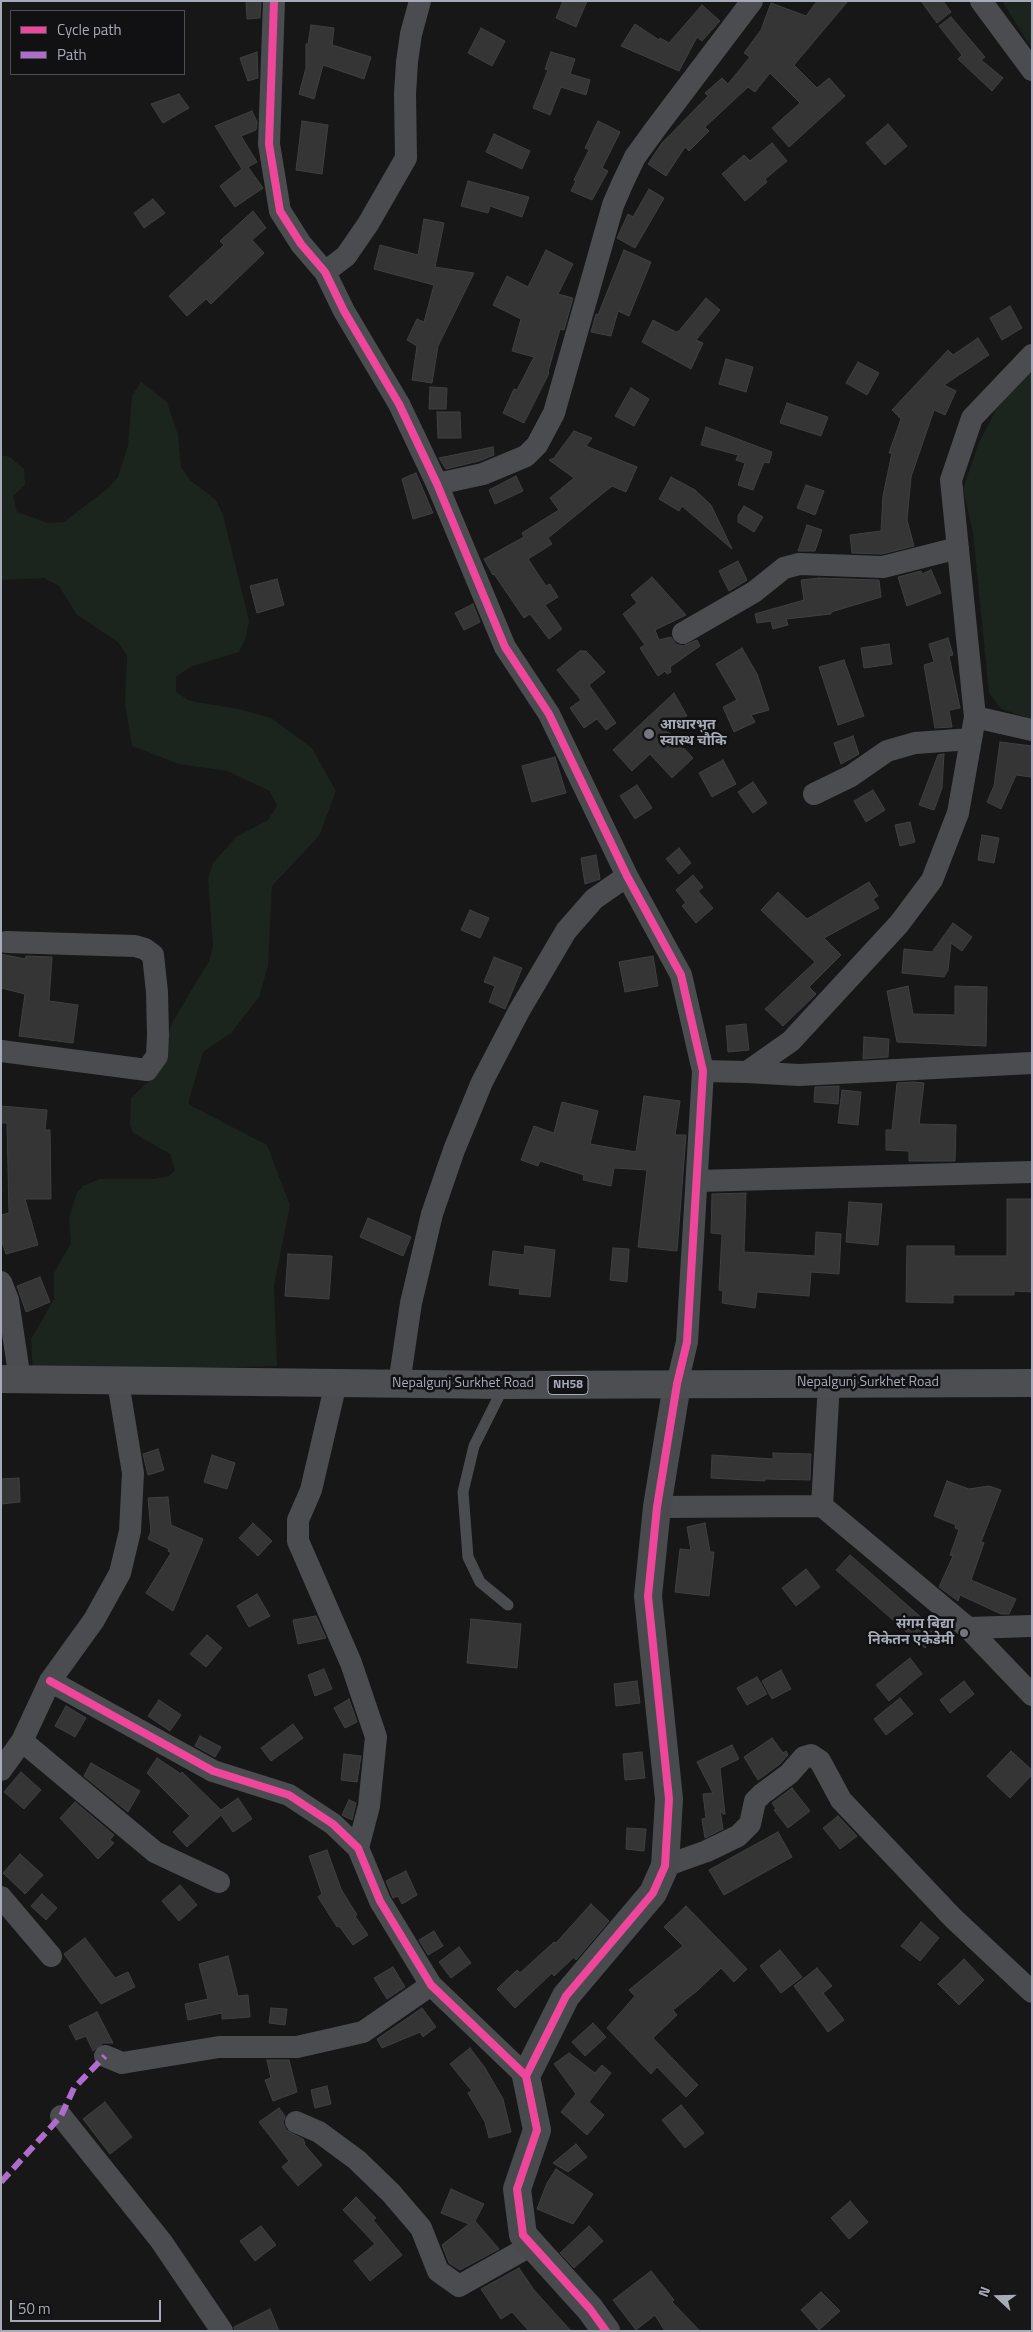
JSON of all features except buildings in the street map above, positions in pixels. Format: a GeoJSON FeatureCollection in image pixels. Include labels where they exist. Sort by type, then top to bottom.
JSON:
{"type":"FeatureCollection","features":[{"type":"Feature","properties":{"kind":"main road","name":"NH58"},"geometry":{"type":"LineString","coordinates":[[20,1379],[112,1382]]}},
{"type":"Feature","properties":{"kind":"main road","name":"Nepalgunj Surkhet Road"},"geometry":{"type":"LineString","coordinates":[[112,1382],[505,1385],[1032,1382]]}},
{"type":"Feature","properties":{"kind":"street"},"geometry":{"type":"LineString","coordinates":[[274,1],[270,144],[280,211],[301,244],[325,272],[344,311],[398,404],[437,484],[505,647],[549,714],[627,876],[681,975],[703,1071],[688,1342],[677,1384],[657,1507],[648,1596],[669,1799],[665,1866],[653,1893],[566,1996],[526,2076]]}},
{"type":"Feature","properties":{"kind":"street"},"geometry":{"type":"LineString","coordinates":[[325,272],[346,256],[368,224],[406,158],[405,94],[407,62],[411,34],[420,1]]}},
{"type":"Feature","properties":{"kind":"street"},"geometry":{"type":"LineString","coordinates":[[437,484],[483,474],[526,456],[537,445],[554,413],[613,205],[635,157],[752,1]]}},
{"type":"Feature","properties":{"kind":"street"},"geometry":{"type":"LineString","coordinates":[[981,1],[1032,70]]}},
{"type":"Feature","properties":{"kind":"street"},"geometry":{"type":"LineString","coordinates":[[747,1072],[791,1041],[899,924],[932,880],[958,813],[975,717],[951,480],[972,418],[1032,355]]}},
{"type":"Feature","properties":{"kind":"street"},"geometry":{"type":"LineString","coordinates":[[683,633],[754,592],[784,568],[799,564],[883,567],[958,548]]}},
{"type":"Feature","properties":{"kind":"street"},"geometry":{"type":"LineString","coordinates":[[975,717],[1032,730]]}},
{"type":"Feature","properties":{"kind":"street"},"geometry":{"type":"LineString","coordinates":[[814,794],[851,776],[887,751],[915,743],[971,739]]}},
{"type":"Feature","properties":{"kind":"street"},"geometry":{"type":"LineString","coordinates":[[398,1384],[411,1303],[432,1214],[454,1150],[482,1082],[519,1011],[566,931],[594,899],[627,876]]}},
{"type":"Feature","properties":{"kind":"street"},"geometry":{"type":"LineString","coordinates":[[1,1051],[147,1070],[156,1056],[158,1035],[157,992],[153,955],[145,949],[135,946],[6,942]]}},
{"type":"Feature","properties":{"kind":"street"},"geometry":{"type":"LineString","coordinates":[[703,1071],[799,1075],[1032,1063]]}},
{"type":"Feature","properties":{"kind":"street"},"geometry":{"type":"LineString","coordinates":[[697,1181],[1032,1172]]}},
{"type":"Feature","properties":{"kind":"street"},"geometry":{"type":"LineString","coordinates":[[1,1282],[8,1300],[20,1379]]}},
{"type":"Feature","properties":{"kind":"street"},"geometry":{"type":"LineString","coordinates":[[1,1770],[22,1741],[50,1681],[94,1620],[120,1573],[130,1531],[133,1473],[112,1382]]}},
{"type":"Feature","properties":{"kind":"street"},"geometry":{"type":"LineString","coordinates":[[336,1383],[311,1490],[298,1520],[298,1541],[351,1663],[376,1737],[369,1806],[358,1848]]}},
{"type":"Feature","properties":{"kind":"street"},"geometry":{"type":"LineString","coordinates":[[822,1506],[829,1383]]}},
{"type":"Feature","properties":{"kind":"street"},"geometry":{"type":"LineString","coordinates":[[657,1507],[822,1506],[968,1628],[1032,1695]]}},
{"type":"Feature","properties":{"kind":"street"},"geometry":{"type":"LineString","coordinates":[[968,1628],[1032,1626]]}},
{"type":"Feature","properties":{"kind":"street"},"geometry":{"type":"LineString","coordinates":[[50,1681],[213,1771],[289,1795],[333,1824],[358,1848],[380,1901],[430,1985],[526,2076],[537,2130],[517,2188],[523,2235],[590,2309],[606,2331]]}},
{"type":"Feature","properties":{"kind":"street"},"geometry":{"type":"LineString","coordinates":[[22,1741],[155,1852],[219,1882]]}},
{"type":"Feature","properties":{"kind":"street"},"geometry":{"type":"LineString","coordinates":[[665,1866],[707,1852],[738,1836],[750,1824],[755,1801],[789,1774],[804,1757],[811,1755],[820,1761],[841,1800],[953,1918],[1032,1992]]}},
{"type":"Feature","properties":{"kind":"street"},"geometry":{"type":"LineString","coordinates":[[1,1897],[51,1956]]}},
{"type":"Feature","properties":{"kind":"street"},"geometry":{"type":"LineString","coordinates":[[105,2056],[122,2064],[219,2047],[297,2047],[363,2032],[430,1985]]}},
{"type":"Feature","properties":{"kind":"street"},"geometry":{"type":"LineString","coordinates":[[61,2116],[110,2174],[161,2241],[222,2331]]}},
{"type":"Feature","properties":{"kind":"street"},"geometry":{"type":"LineString","coordinates":[[296,2122],[319,2132],[357,2160],[391,2194],[421,2228],[438,2271],[459,2286],[532,2245]]}},
{"type":"Feature","properties":{"kind":"lane"},"geometry":{"type":"LineString","coordinates":[[505,1385],[474,1446],[463,1492],[468,1557],[480,1582],[508,1605]]}},
{"type":"Feature","properties":{"kind":"shaded area"},"geometry":{"type":"Polygon","coordinates":[[[1002,1],[1032,1],[1032,49],[1002,1]]]}},
{"type":"Feature","properties":{"kind":"shaded area"},"geometry":{"type":"Polygon","coordinates":[[[1032,370],[1032,719],[1001,709],[989,693],[973,533],[963,489],[979,442],[998,406],[1032,370]]]}},
{"type":"Feature","properties":{"kind":"shaded area"},"geometry":{"type":"Polygon","coordinates":[[[141,382],[167,402],[178,435],[181,467],[190,480],[216,500],[223,515],[249,621],[246,637],[239,652],[190,667],[176,677],[176,692],[190,701],[239,709],[271,718],[312,748],[336,791],[319,836],[272,886],[268,966],[259,997],[231,1033],[203,1052],[188,1104],[267,1145],[290,1205],[274,1286],[277,1366],[33,1372],[31,1339],[54,1299],[54,1273],[71,1243],[69,1217],[77,1193],[83,1186],[100,1179],[153,1179],[169,1176],[175,1170],[170,1154],[133,1133],[130,1125],[131,1098],[161,1069],[165,1043],[173,1021],[209,961],[213,946],[208,879],[213,863],[236,837],[268,820],[277,806],[270,791],[227,771],[179,764],[132,746],[125,704],[127,656],[118,642],[77,615],[59,586],[44,578],[1,580],[1,455],[10,457],[24,469],[25,485],[13,496],[17,512],[48,523],[64,522],[107,489],[118,477],[128,446],[132,396],[141,382]]]}},
{"type":"Feature","properties":{"kind":"marked path"},"geometry":{"type":"LineString","coordinates":[[1,2182],[61,2116],[74,2088],[105,2056]]}},
{"type":"Feature","properties":{"kind":"cycle path"},"geometry":{"type":"LineString","coordinates":[[274,1],[269,144],[280,211],[301,244],[325,272],[344,311],[399,404],[437,484],[505,647],[549,714],[627,876],[681,975],[703,1071],[687,1342],[677,1384],[657,1507],[648,1596],[669,1799],[665,1866],[653,1893],[566,1996],[526,2076]]}},
{"type":"Feature","properties":{"kind":"cycle path"},"geometry":{"type":"LineString","coordinates":[[50,1681],[213,1771],[289,1795],[333,1824],[358,1848],[380,1901],[431,1985],[526,2076],[537,2130],[517,2189],[523,2235],[590,2309],[606,2331]]}},
{"type":"Feature","properties":{"kind":"place","name":"आधारभुत स्वास्थ चौकि"},"geometry":{"type":"Point","coordinates":[649,734]}},
{"type":"Feature","properties":{"kind":"place","name":"संगम बिद्या निकेतन एकेडेमी"},"geometry":{"type":"Point","coordinates":[964,1633]}}]}
